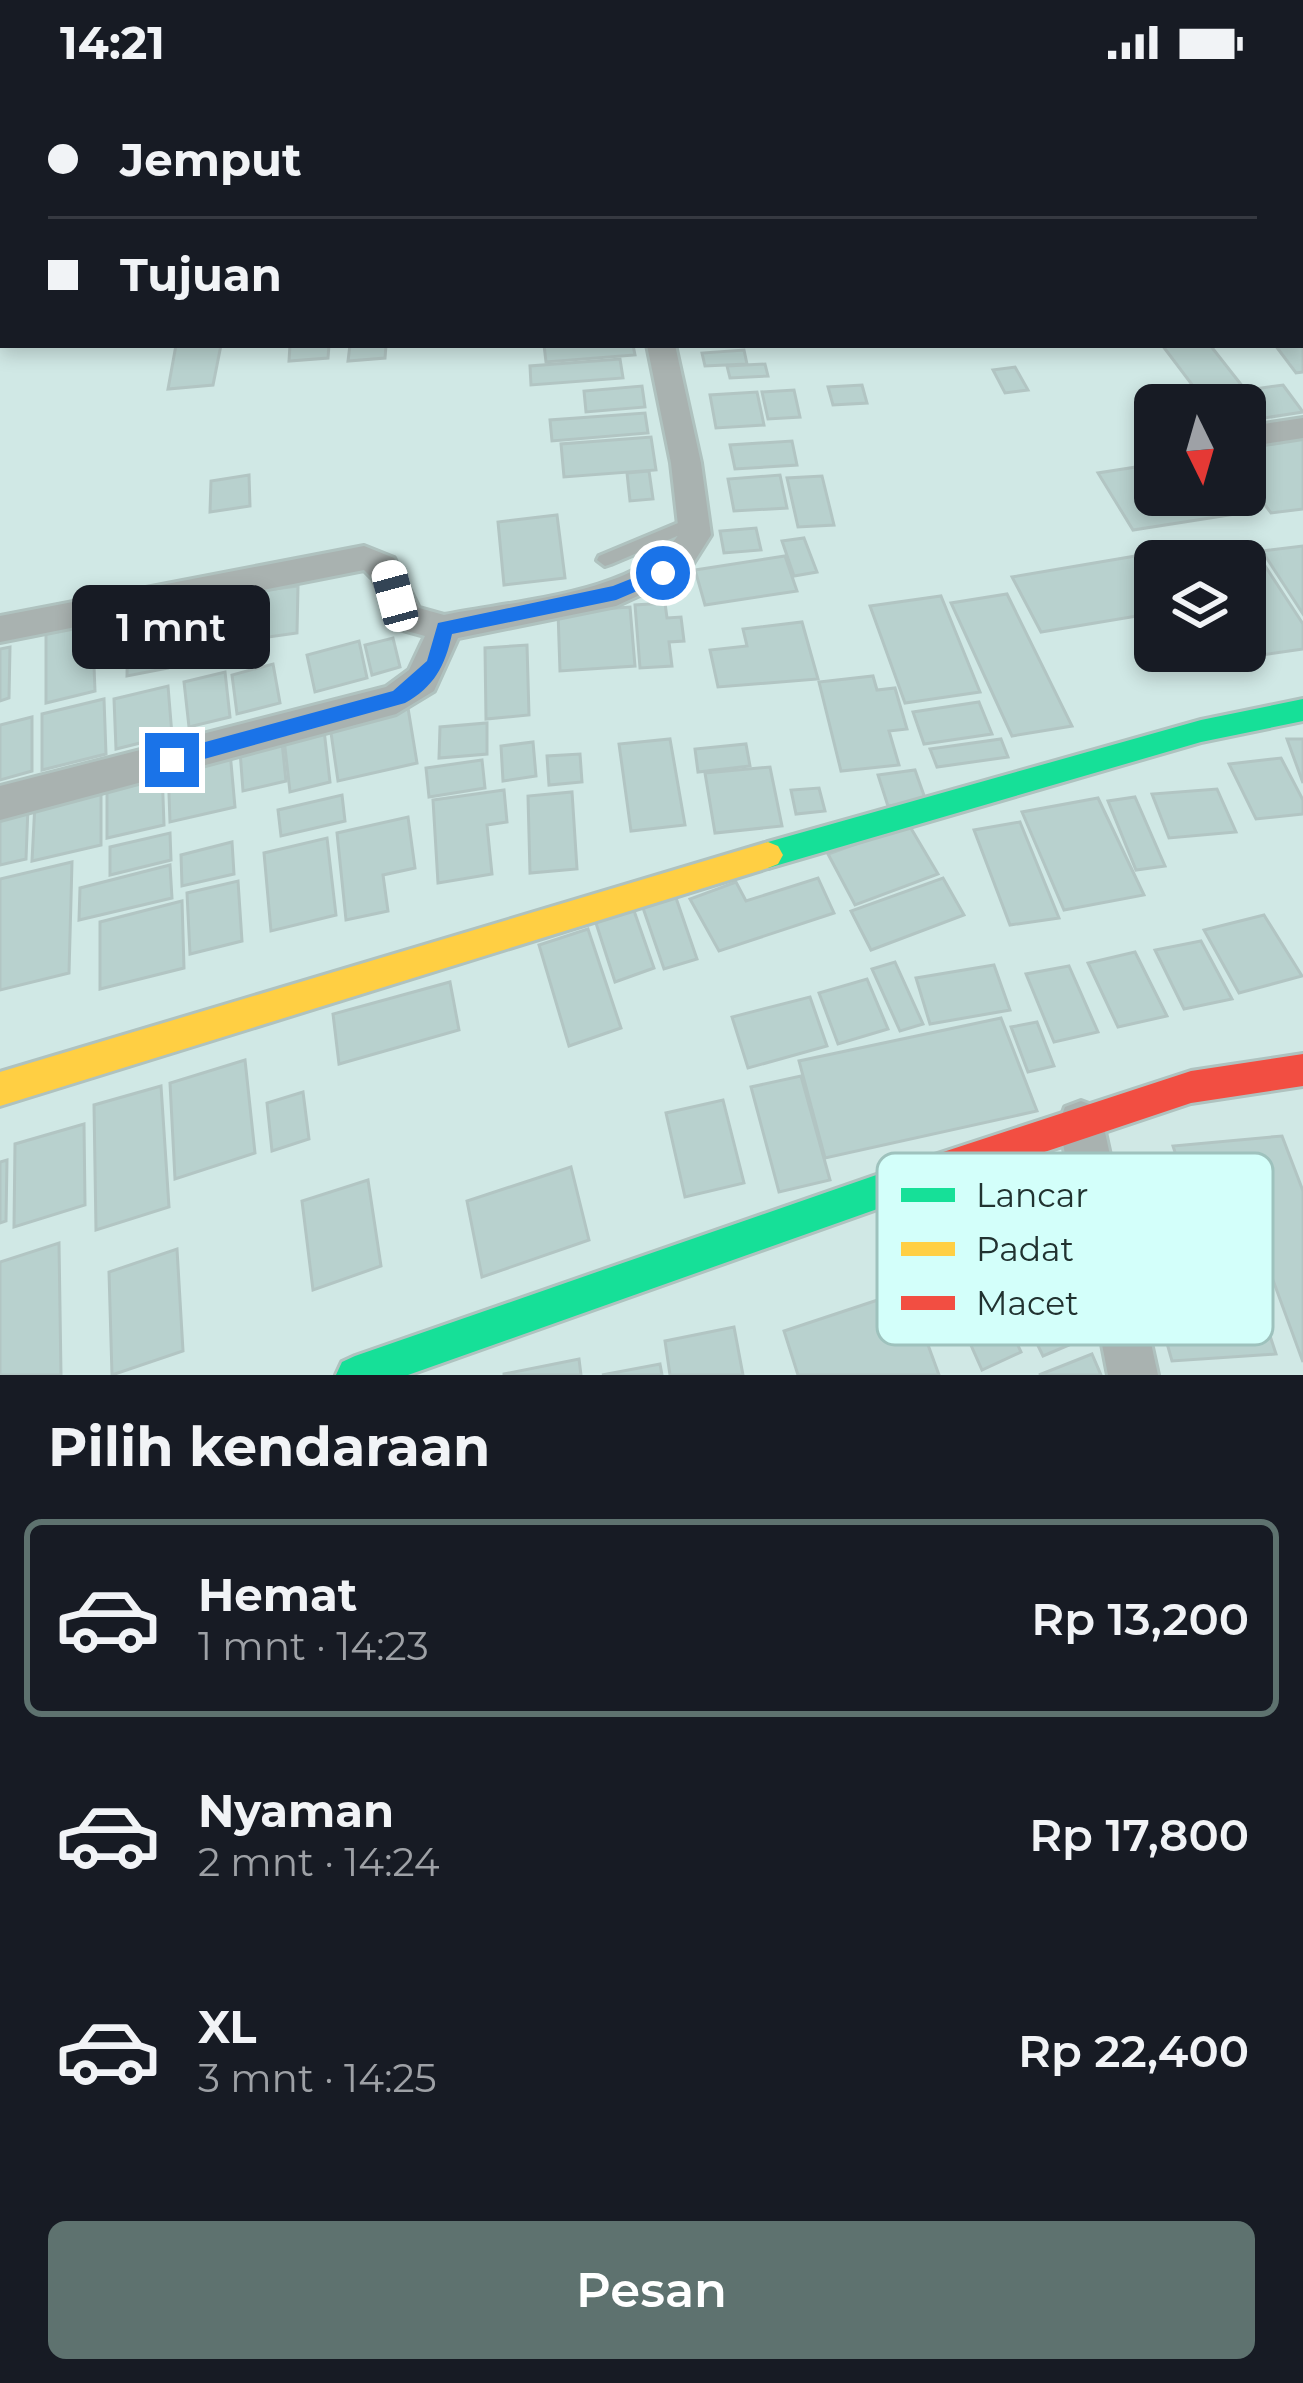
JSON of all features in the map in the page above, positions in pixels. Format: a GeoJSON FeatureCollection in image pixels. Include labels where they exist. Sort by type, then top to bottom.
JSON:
{"type":"FeatureCollection","features":[{"type":"Feature","properties":{"kind":"street"},"geometry":{"type":"LineString","coordinates":[[0,629],[364,558],[381,562],[389,571],[401,613],[445,628],[634,588],[676,564],[695,535],[662,348]]}},
{"type":"Feature","properties":{"kind":"street"},"geometry":{"type":"LineString","coordinates":[[1266,434],[1303,428]]}},
{"type":"Feature","properties":{"kind":"street"},"geometry":{"type":"LineString","coordinates":[[0,803],[344,716],[398,698],[415,688],[436,664],[445,628]]}},
{"type":"Feature","properties":{"kind":"street"},"geometry":{"type":"LineString","coordinates":[[0,1089],[915,810],[1201,731],[1303,710]]}},
{"type":"Feature","properties":{"kind":"street"},"geometry":{"type":"LineString","coordinates":[[995,1153],[1191,1087],[1303,1070]]}},
{"type":"Feature","properties":{"kind":"street"},"geometry":{"type":"LineString","coordinates":[[1081,1123],[1087,1153]]}},
{"type":"Feature","properties":{"kind":"street"},"geometry":{"type":"LineString","coordinates":[[355,1375],[877,1194]]}},
{"type":"Feature","properties":{"kind":"street"},"geometry":{"type":"LineString","coordinates":[[1127,1345],[1133,1375]]}},
{"type":"Feature","properties":{"kind":"lane"},"geometry":{"type":"LineString","coordinates":[[605,560],[695,521]]}},
{"type":"Feature","properties":{"kind":"building"},"geometry":{"type":"Polygon","coordinates":[[[175,348],[220,348],[213,385],[168,389],[175,348]]]}},
{"type":"Feature","properties":{"kind":"building"},"geometry":{"type":"Polygon","coordinates":[[[290,348],[329,348],[328,358],[289,361],[290,348]]]}},
{"type":"Feature","properties":{"kind":"building"},"geometry":{"type":"Polygon","coordinates":[[[350,348],[386,348],[385,358],[348,361],[350,348]]]}},
{"type":"Feature","properties":{"kind":"building"},"geometry":{"type":"Polygon","coordinates":[[[544,348],[634,348],[635,355],[546,362],[544,348]]]}},
{"type":"Feature","properties":{"kind":"building"},"geometry":{"type":"Polygon","coordinates":[[[1164,348],[1212,348],[1241,384],[1191,384],[1164,348]]]}},
{"type":"Feature","properties":{"kind":"building"},"geometry":{"type":"Polygon","coordinates":[[[1277,348],[1303,348],[1303,372],[1296,373],[1277,348]]]}},
{"type":"Feature","properties":{"kind":"building"},"geometry":{"type":"Polygon","coordinates":[[[744,350],[747,364],[705,366],[702,353],[744,350]]]}},
{"type":"Feature","properties":{"kind":"building"},"geometry":{"type":"Polygon","coordinates":[[[620,359],[623,378],[531,385],[530,366],[620,359]]]}},
{"type":"Feature","properties":{"kind":"building"},"geometry":{"type":"Polygon","coordinates":[[[765,364],[768,376],[730,378],[727,366],[765,364]]]}},
{"type":"Feature","properties":{"kind":"building"},"geometry":{"type":"Polygon","coordinates":[[[1015,367],[1028,390],[1005,393],[993,370],[1015,367]]]}},
{"type":"Feature","properties":{"kind":"building"},"geometry":{"type":"Polygon","coordinates":[[[862,385],[867,403],[833,405],[828,387],[862,385]]]}},
{"type":"Feature","properties":{"kind":"building"},"geometry":{"type":"Polygon","coordinates":[[[1283,385],[1303,412],[1266,418],[1266,387],[1283,385]]]}},
{"type":"Feature","properties":{"kind":"building"},"geometry":{"type":"Polygon","coordinates":[[[642,386],[645,407],[586,412],[584,391],[642,386]]]}},
{"type":"Feature","properties":{"kind":"building"},"geometry":{"type":"Polygon","coordinates":[[[794,390],[800,417],[768,419],[762,392],[794,390]]]}},
{"type":"Feature","properties":{"kind":"building"},"geometry":{"type":"Polygon","coordinates":[[[757,392],[764,425],[716,428],[710,395],[757,392]]]}},
{"type":"Feature","properties":{"kind":"building"},"geometry":{"type":"Polygon","coordinates":[[[645,413],[648,433],[552,441],[550,420],[645,413]]]}},
{"type":"Feature","properties":{"kind":"building"},"geometry":{"type":"Polygon","coordinates":[[[1303,432],[1303,509],[1271,513],[1266,506],[1266,437],[1303,432]]]}},
{"type":"Feature","properties":{"kind":"building"},"geometry":{"type":"Polygon","coordinates":[[[651,437],[656,470],[564,477],[561,444],[651,437]]]}},
{"type":"Feature","properties":{"kind":"building"},"geometry":{"type":"Polygon","coordinates":[[[792,441],[797,465],[735,469],[730,445],[792,441]]]}},
{"type":"Feature","properties":{"kind":"building"},"geometry":{"type":"Polygon","coordinates":[[[1134,467],[1134,516],[1223,516],[1133,530],[1098,473],[1134,467]]]}},
{"type":"Feature","properties":{"kind":"building"},"geometry":{"type":"Polygon","coordinates":[[[649,471],[653,499],[630,501],[627,473],[649,471]]]}},
{"type":"Feature","properties":{"kind":"building"},"geometry":{"type":"Polygon","coordinates":[[[249,475],[250,506],[210,512],[211,481],[249,475]]]}},
{"type":"Feature","properties":{"kind":"building"},"geometry":{"type":"Polygon","coordinates":[[[780,475],[787,508],[734,511],[728,479],[780,475]]]}},
{"type":"Feature","properties":{"kind":"building"},"geometry":{"type":"Polygon","coordinates":[[[822,476],[834,525],[798,527],[787,478],[822,476]]]}},
{"type":"Feature","properties":{"kind":"building"},"geometry":{"type":"Polygon","coordinates":[[[557,515],[565,578],[504,585],[498,522],[557,515]]]}},
{"type":"Feature","properties":{"kind":"building"},"geometry":{"type":"Polygon","coordinates":[[[756,528],[761,550],[724,553],[720,531],[756,528]]]}},
{"type":"Feature","properties":{"kind":"building"},"geometry":{"type":"Polygon","coordinates":[[[804,538],[817,572],[794,576],[782,541],[804,538]]]}},
{"type":"Feature","properties":{"kind":"building"},"geometry":{"type":"Polygon","coordinates":[[[1303,546],[1303,614],[1266,557],[1266,551],[1303,546]]]}},
{"type":"Feature","properties":{"kind":"building"},"geometry":{"type":"Polygon","coordinates":[[[785,556],[797,591],[705,605],[695,570],[785,556]]]}},
{"type":"Feature","properties":{"kind":"building"},"geometry":{"type":"Polygon","coordinates":[[[1134,556],[1134,616],[1041,632],[1012,577],[1134,556]]]}},
{"type":"Feature","properties":{"kind":"building"},"geometry":{"type":"Polygon","coordinates":[[[1266,567],[1303,624],[1303,649],[1266,654],[1266,567]]]}},
{"type":"Feature","properties":{"kind":"building"},"geometry":{"type":"Polygon","coordinates":[[[298,586],[297,633],[212,645],[215,597],[298,586]]]}},
{"type":"Feature","properties":{"kind":"building"},"geometry":{"type":"Polygon","coordinates":[[[1007,594],[1072,726],[1012,736],[951,603],[1007,594]]]}},
{"type":"Feature","properties":{"kind":"building"},"geometry":{"type":"Polygon","coordinates":[[[941,596],[980,692],[905,703],[870,606],[941,596]]]}},
{"type":"Feature","properties":{"kind":"building"},"geometry":{"type":"Polygon","coordinates":[[[204,603],[207,659],[173,666],[172,610],[204,603]]]}},
{"type":"Feature","properties":{"kind":"building"},"geometry":{"type":"Polygon","coordinates":[[[665,603],[667,618],[681,617],[684,641],[669,642],[672,666],[640,668],[635,605],[665,603]]]}},
{"type":"Feature","properties":{"kind":"building"},"geometry":{"type":"Polygon","coordinates":[[[167,607],[168,668],[127,676],[128,615],[167,607]]]}},
{"type":"Feature","properties":{"kind":"building"},"geometry":{"type":"Polygon","coordinates":[[[630,607],[635,666],[560,671],[558,612],[630,607]]]}},
{"type":"Feature","properties":{"kind":"building"},"geometry":{"type":"Polygon","coordinates":[[[92,617],[95,691],[46,703],[46,627],[92,617]]]}},
{"type":"Feature","properties":{"kind":"building"},"geometry":{"type":"Polygon","coordinates":[[[802,622],[818,679],[718,687],[710,650],[747,646],[743,629],[802,622]]]}},
{"type":"Feature","properties":{"kind":"building"},"geometry":{"type":"Polygon","coordinates":[[[393,638],[400,667],[372,675],[365,645],[393,638]]]}},
{"type":"Feature","properties":{"kind":"building"},"geometry":{"type":"Polygon","coordinates":[[[359,641],[367,678],[315,692],[307,655],[359,641]]]}},
{"type":"Feature","properties":{"kind":"building"},"geometry":{"type":"Polygon","coordinates":[[[527,645],[529,715],[486,719],[485,648],[527,645]]]}},
{"type":"Feature","properties":{"kind":"building"},"geometry":{"type":"Polygon","coordinates":[[[10,647],[9,698],[0,701],[0,649],[10,647]]]}},
{"type":"Feature","properties":{"kind":"building"},"geometry":{"type":"Polygon","coordinates":[[[273,664],[280,703],[237,714],[232,675],[273,664]]]}},
{"type":"Feature","properties":{"kind":"building"},"geometry":{"type":"Polygon","coordinates":[[[225,672],[230,717],[189,727],[184,682],[225,672]]]}},
{"type":"Feature","properties":{"kind":"building"},"geometry":{"type":"Polygon","coordinates":[[[873,676],[877,690],[895,688],[907,729],[889,731],[899,765],[841,771],[819,682],[873,676]]]}},
{"type":"Feature","properties":{"kind":"building"},"geometry":{"type":"Polygon","coordinates":[[[168,686],[172,735],[116,749],[114,699],[168,686]]]}},
{"type":"Feature","properties":{"kind":"building"},"geometry":{"type":"Polygon","coordinates":[[[104,699],[106,754],[42,770],[42,714],[104,699]]]}},
{"type":"Feature","properties":{"kind":"building"},"geometry":{"type":"Polygon","coordinates":[[[979,702],[992,734],[924,744],[913,712],[979,702]]]}},
{"type":"Feature","properties":{"kind":"building"},"geometry":{"type":"Polygon","coordinates":[[[408,708],[417,763],[338,781],[330,726],[408,708]]]}},
{"type":"Feature","properties":{"kind":"building"},"geometry":{"type":"Polygon","coordinates":[[[32,717],[32,771],[0,780],[0,725],[32,717]]]}},
{"type":"Feature","properties":{"kind":"building"},"geometry":{"type":"Polygon","coordinates":[[[487,723],[487,754],[439,758],[440,727],[487,723]]]}},
{"type":"Feature","properties":{"kind":"building"},"geometry":{"type":"Polygon","coordinates":[[[324,730],[330,782],[290,792],[284,739],[324,730]]]}},
{"type":"Feature","properties":{"kind":"building"},"geometry":{"type":"Polygon","coordinates":[[[670,739],[685,825],[631,831],[619,744],[670,739]]]}},
{"type":"Feature","properties":{"kind":"building"},"geometry":{"type":"Polygon","coordinates":[[[1001,739],[1008,757],[937,767],[930,749],[1001,739]]]}},
{"type":"Feature","properties":{"kind":"building"},"geometry":{"type":"Polygon","coordinates":[[[1287,739],[1303,739],[1303,783],[1287,739]]]}},
{"type":"Feature","properties":{"kind":"building"},"geometry":{"type":"Polygon","coordinates":[[[282,742],[286,781],[243,791],[240,751],[282,742]]]}},
{"type":"Feature","properties":{"kind":"building"},"geometry":{"type":"Polygon","coordinates":[[[533,742],[536,776],[503,781],[501,746],[533,742]]]}},
{"type":"Feature","properties":{"kind":"building"},"geometry":{"type":"Polygon","coordinates":[[[746,744],[750,766],[698,772],[695,749],[746,744]]]}},
{"type":"Feature","properties":{"kind":"building"},"geometry":{"type":"Polygon","coordinates":[[[230,752],[235,807],[170,822],[168,766],[230,752]]]}},
{"type":"Feature","properties":{"kind":"building"},"geometry":{"type":"Polygon","coordinates":[[[580,754],[582,782],[549,785],[547,756],[580,754]]]}},
{"type":"Feature","properties":{"kind":"building"},"geometry":{"type":"Polygon","coordinates":[[[1281,758],[1303,800],[1303,814],[1256,819],[1229,764],[1281,758]]]}},
{"type":"Feature","properties":{"kind":"building"},"geometry":{"type":"Polygon","coordinates":[[[482,760],[485,788],[429,797],[426,768],[482,760]]]}},
{"type":"Feature","properties":{"kind":"building"},"geometry":{"type":"Polygon","coordinates":[[[770,767],[782,826],[715,833],[705,773],[770,767]]]}},
{"type":"Feature","properties":{"kind":"building"},"geometry":{"type":"Polygon","coordinates":[[[162,770],[164,825],[107,838],[107,782],[162,770]]]}},
{"type":"Feature","properties":{"kind":"building"},"geometry":{"type":"Polygon","coordinates":[[[915,770],[926,801],[888,806],[878,775],[915,770]]]}},
{"type":"Feature","properties":{"kind":"building"},"geometry":{"type":"Polygon","coordinates":[[[101,788],[101,845],[32,861],[35,803],[101,788]]]}},
{"type":"Feature","properties":{"kind":"building"},"geometry":{"type":"Polygon","coordinates":[[[819,788],[825,811],[796,814],[791,790],[819,788]]]}},
{"type":"Feature","properties":{"kind":"building"},"geometry":{"type":"Polygon","coordinates":[[[1217,789],[1236,832],[1169,838],[1152,794],[1217,789]]]}},
{"type":"Feature","properties":{"kind":"building"},"geometry":{"type":"Polygon","coordinates":[[[504,790],[507,822],[487,825],[492,874],[438,883],[433,800],[504,790]]]}},
{"type":"Feature","properties":{"kind":"building"},"geometry":{"type":"Polygon","coordinates":[[[572,792],[577,869],[530,873],[528,796],[572,792]]]}},
{"type":"Feature","properties":{"kind":"building"},"geometry":{"type":"Polygon","coordinates":[[[342,795],[345,821],[281,836],[278,810],[342,795]]]}},
{"type":"Feature","properties":{"kind":"building"},"geometry":{"type":"Polygon","coordinates":[[[1135,797],[1165,866],[1136,870],[1108,801],[1135,797]]]}},
{"type":"Feature","properties":{"kind":"building"},"geometry":{"type":"Polygon","coordinates":[[[1098,798],[1144,895],[1064,910],[1022,812],[1098,798]]]}},
{"type":"Feature","properties":{"kind":"building"},"geometry":{"type":"Polygon","coordinates":[[[28,807],[26,859],[0,865],[0,813],[28,807]]]}},
{"type":"Feature","properties":{"kind":"building"},"geometry":{"type":"Polygon","coordinates":[[[408,817],[415,868],[383,875],[388,911],[346,920],[337,833],[408,817]]]}},
{"type":"Feature","properties":{"kind":"building"},"geometry":{"type":"Polygon","coordinates":[[[1020,822],[1059,918],[1010,925],[974,830],[1020,822]]]}},
{"type":"Feature","properties":{"kind":"building"},"geometry":{"type":"Polygon","coordinates":[[[909,825],[938,874],[855,905],[828,854],[909,825]]]}},
{"type":"Feature","properties":{"kind":"building"},"geometry":{"type":"Polygon","coordinates":[[[170,833],[171,860],[110,875],[110,847],[170,833]]]}},
{"type":"Feature","properties":{"kind":"building"},"geometry":{"type":"Polygon","coordinates":[[[327,838],[336,915],[271,931],[264,853],[327,838]]]}},
{"type":"Feature","properties":{"kind":"building"},"geometry":{"type":"Polygon","coordinates":[[[232,842],[234,874],[182,886],[181,855],[232,842]]]}},
{"type":"Feature","properties":{"kind":"building"},"geometry":{"type":"Polygon","coordinates":[[[72,862],[69,973],[0,990],[0,879],[72,862]]]}},
{"type":"Feature","properties":{"kind":"building"},"geometry":{"type":"Polygon","coordinates":[[[170,865],[172,898],[79,920],[80,888],[170,865]]]}},
{"type":"Feature","properties":{"kind":"building"},"geometry":{"type":"Polygon","coordinates":[[[818,878],[834,913],[719,951],[690,899],[736,882],[746,901],[818,878]]]}},
{"type":"Feature","properties":{"kind":"building"},"geometry":{"type":"Polygon","coordinates":[[[943,878],[964,915],[871,950],[851,911],[943,878]]]}},
{"type":"Feature","properties":{"kind":"building"},"geometry":{"type":"Polygon","coordinates":[[[238,881],[242,941],[190,954],[187,893],[238,881]]]}},
{"type":"Feature","properties":{"kind":"building"},"geometry":{"type":"Polygon","coordinates":[[[675,895],[697,959],[664,969],[642,905],[675,895]]]}},
{"type":"Feature","properties":{"kind":"building"},"geometry":{"type":"Polygon","coordinates":[[[182,901],[184,968],[100,989],[100,922],[182,901]]]}},
{"type":"Feature","properties":{"kind":"building"},"geometry":{"type":"Polygon","coordinates":[[[632,905],[654,968],[615,982],[594,917],[632,905]]]}},
{"type":"Feature","properties":{"kind":"building"},"geometry":{"type":"Polygon","coordinates":[[[1264,915],[1302,976],[1239,993],[1204,930],[1264,915]]]}},
{"type":"Feature","properties":{"kind":"building"},"geometry":{"type":"Polygon","coordinates":[[[588,929],[621,1028],[569,1046],[539,945],[588,929]]]}},
{"type":"Feature","properties":{"kind":"building"},"geometry":{"type":"Polygon","coordinates":[[[1201,941],[1232,999],[1184,1009],[1155,950],[1201,941]]]}},
{"type":"Feature","properties":{"kind":"building"},"geometry":{"type":"Polygon","coordinates":[[[1135,952],[1167,1016],[1118,1027],[1088,963],[1135,952]]]}},
{"type":"Feature","properties":{"kind":"building"},"geometry":{"type":"Polygon","coordinates":[[[895,962],[923,1024],[900,1031],[872,969],[895,962]]]}},
{"type":"Feature","properties":{"kind":"building"},"geometry":{"type":"Polygon","coordinates":[[[994,965],[1010,1010],[930,1024],[916,978],[994,965]]]}},
{"type":"Feature","properties":{"kind":"building"},"geometry":{"type":"Polygon","coordinates":[[[1069,966],[1098,1032],[1054,1042],[1026,974],[1069,966]]]}},
{"type":"Feature","properties":{"kind":"building"},"geometry":{"type":"Polygon","coordinates":[[[867,979],[888,1029],[838,1044],[819,993],[867,979]]]}},
{"type":"Feature","properties":{"kind":"building"},"geometry":{"type":"Polygon","coordinates":[[[450,982],[459,1030],[339,1064],[333,1014],[450,982]]]}},
{"type":"Feature","properties":{"kind":"building"},"geometry":{"type":"Polygon","coordinates":[[[810,997],[827,1046],[748,1068],[732,1017],[810,997]]]}},
{"type":"Feature","properties":{"kind":"building"},"geometry":{"type":"Polygon","coordinates":[[[1001,1018],[1037,1111],[825,1158],[799,1061],[1001,1018]]]}},
{"type":"Feature","properties":{"kind":"building"},"geometry":{"type":"Polygon","coordinates":[[[1037,1022],[1054,1066],[1028,1072],[1011,1027],[1037,1022]]]}},
{"type":"Feature","properties":{"kind":"building"},"geometry":{"type":"Polygon","coordinates":[[[245,1060],[255,1153],[175,1179],[170,1083],[245,1060]]]}},
{"type":"Feature","properties":{"kind":"building"},"geometry":{"type":"Polygon","coordinates":[[[801,1076],[830,1180],[779,1192],[751,1087],[801,1076]]]}},
{"type":"Feature","properties":{"kind":"building"},"geometry":{"type":"Polygon","coordinates":[[[161,1086],[169,1207],[96,1230],[94,1105],[161,1086]]]}},
{"type":"Feature","properties":{"kind":"building"},"geometry":{"type":"Polygon","coordinates":[[[303,1092],[309,1139],[272,1151],[267,1103],[303,1092]]]}},
{"type":"Feature","properties":{"kind":"building"},"geometry":{"type":"Polygon","coordinates":[[[723,1100],[744,1183],[685,1197],[666,1113],[723,1100]]]}},
{"type":"Feature","properties":{"kind":"building"},"geometry":{"type":"Polygon","coordinates":[[[84,1124],[85,1205],[14,1227],[15,1144],[84,1124]]]}},
{"type":"Feature","properties":{"kind":"building"},"geometry":{"type":"Polygon","coordinates":[[[1282,1136],[1303,1191],[1303,1362],[1273,1280],[1273,1153],[1175,1153],[1173,1146],[1282,1136]]]}},
{"type":"Feature","properties":{"kind":"building"},"geometry":{"type":"Polygon","coordinates":[[[7,1160],[6,1221],[0,1223],[0,1162],[7,1160]]]}},
{"type":"Feature","properties":{"kind":"building"},"geometry":{"type":"Polygon","coordinates":[[[571,1167],[589,1240],[482,1277],[467,1201],[571,1167]]]}},
{"type":"Feature","properties":{"kind":"building"},"geometry":{"type":"Polygon","coordinates":[[[368,1180],[381,1266],[313,1290],[302,1201],[368,1180]]]}},
{"type":"Feature","properties":{"kind":"building"},"geometry":{"type":"Polygon","coordinates":[[[59,1243],[61,1375],[0,1375],[0,1262],[59,1243]]]}},
{"type":"Feature","properties":{"kind":"building"},"geometry":{"type":"Polygon","coordinates":[[[177,1249],[183,1351],[112,1375],[109,1272],[177,1249]]]}},
{"type":"Feature","properties":{"kind":"building"},"geometry":{"type":"Polygon","coordinates":[[[877,1300],[877,1345],[928,1345],[939,1375],[798,1375],[784,1331],[877,1300]]]}},
{"type":"Feature","properties":{"kind":"building"},"geometry":{"type":"Polygon","coordinates":[[[734,1327],[743,1375],[670,1375],[665,1341],[734,1327]]]}},
{"type":"Feature","properties":{"kind":"building"},"geometry":{"type":"Polygon","coordinates":[[[971,1345],[1018,1345],[1021,1352],[982,1370],[971,1345]]]}},
{"type":"Feature","properties":{"kind":"building"},"geometry":{"type":"Polygon","coordinates":[[[1038,1345],[1069,1345],[1043,1356],[1038,1345]]]}},
{"type":"Feature","properties":{"kind":"building"},"geometry":{"type":"Polygon","coordinates":[[[1167,1345],[1273,1345],[1276,1354],[1172,1361],[1167,1345]]]}},
{"type":"Feature","properties":{"kind":"building"},"geometry":{"type":"Polygon","coordinates":[[[1092,1354],[1101,1375],[1039,1375],[1092,1354]]]}},
{"type":"Feature","properties":{"kind":"building"},"geometry":{"type":"Polygon","coordinates":[[[579,1359],[581,1375],[504,1375],[504,1374],[579,1359]]]}},
{"type":"Feature","properties":{"kind":"building"},"geometry":{"type":"Polygon","coordinates":[[[660,1364],[662,1375],[602,1375],[660,1364]]]}},
{"type":"Feature","properties":{"kind":"traffic: fast"},"geometry":{"type":"LineString","coordinates":[[768,855],[1201,731],[1303,710]]}},
{"type":"Feature","properties":{"kind":"traffic: fast"},"geometry":{"type":"LineString","coordinates":[[355,1375],[877,1192]]}},
{"type":"Feature","properties":{"kind":"traffic: slow"},"geometry":{"type":"LineString","coordinates":[[0,1089],[768,855]]}},
{"type":"Feature","properties":{"kind":"traffic: jam"},"geometry":{"type":"LineString","coordinates":[[991,1153],[1191,1087],[1303,1070]]}},
{"type":"Feature","properties":{"kind":"route"},"geometry":{"type":"LineString","coordinates":[[172,760],[398,698],[415,688],[436,664],[445,628],[616,593],[663,573]]}}]}
